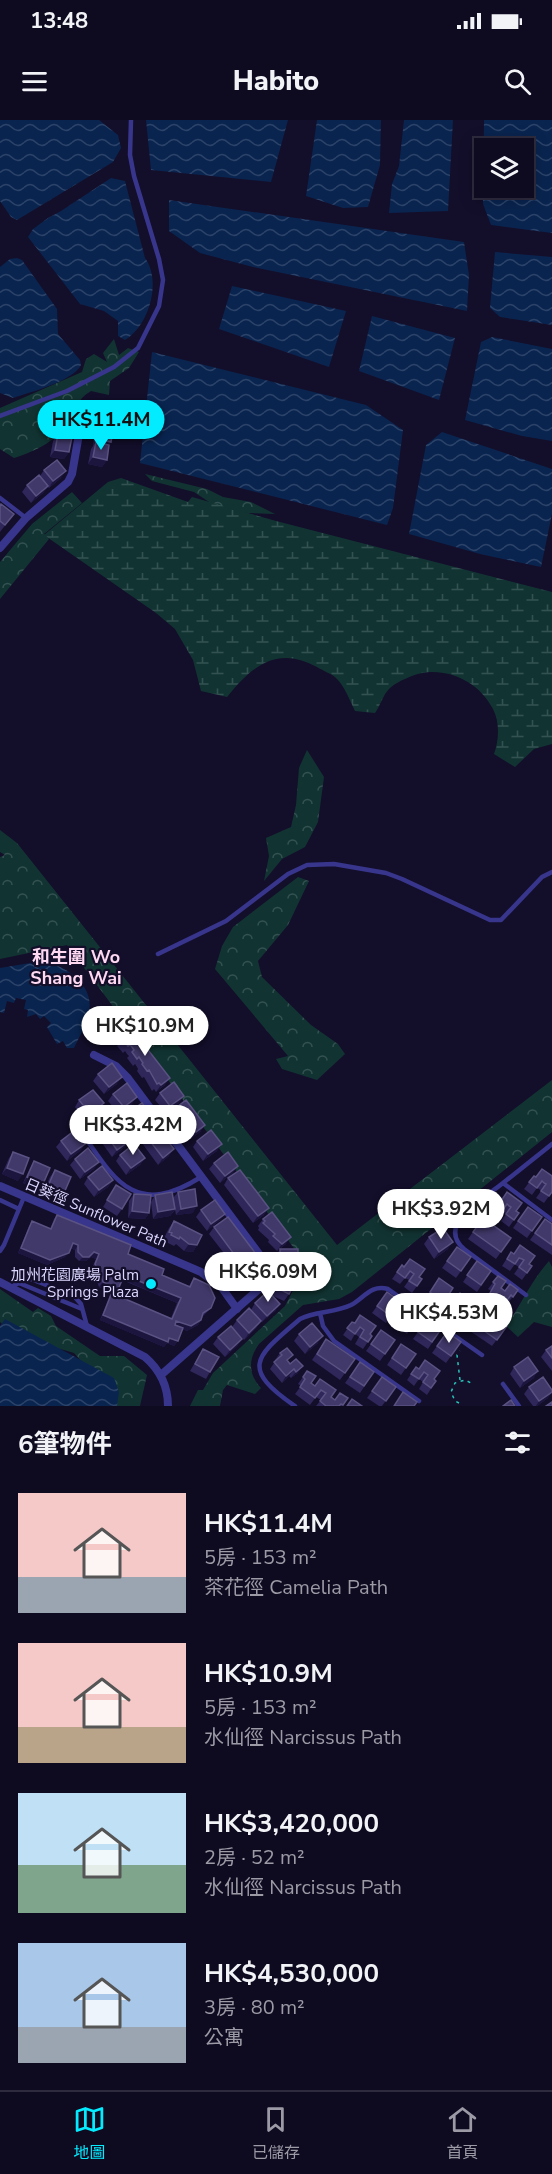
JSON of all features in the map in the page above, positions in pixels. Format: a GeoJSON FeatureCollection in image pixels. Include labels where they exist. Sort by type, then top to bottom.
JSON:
{"type":"FeatureCollection","features":[{"type":"Feature","properties":{"kind":"street"},"geometry":{"type":"LineString","coordinates":[[0,548],[26,518],[66,485],[70,478],[82,417]]}},
{"type":"Feature","properties":{"kind":"street"},"geometry":{"type":"LineString","coordinates":[[94,1055],[116,1066],[127,1077],[265,1265],[262,1284],[237,1309],[161,1375]]}},
{"type":"Feature","properties":{"kind":"street","name":"日葵徑 Sunflower Path"},"geometry":{"type":"LineString","coordinates":[[0,1186],[201,1272],[222,1288],[237,1309]]}},
{"type":"Feature","properties":{"kind":"street"},"geometry":{"type":"LineString","coordinates":[[0,1282],[145,1357],[161,1375],[168,1406]]}},
{"type":"Feature","properties":{"kind":"lane"},"geometry":{"type":"LineString","coordinates":[[0,416],[67,392],[114,367],[138,348],[159,306],[163,280],[134,176],[130,155],[131,120]]}},
{"type":"Feature","properties":{"kind":"lane"},"geometry":{"type":"LineString","coordinates":[[0,498],[26,518]]}},
{"type":"Feature","properties":{"kind":"lane"},"geometry":{"type":"LineString","coordinates":[[158,954],[226,921],[288,874],[307,865],[334,864],[386,873],[490,920],[501,920],[542,877],[552,872]]}},
{"type":"Feature","properties":{"kind":"lane"},"geometry":{"type":"LineString","coordinates":[[74,1121],[118,1182],[133,1192],[162,1193],[182,1187],[201,1177]]}},
{"type":"Feature","properties":{"kind":"lane"},"geometry":{"type":"LineString","coordinates":[[526,1295],[464,1250],[454,1235],[454,1230],[459,1219],[552,1144]]}},
{"type":"Feature","properties":{"kind":"lane"},"geometry":{"type":"LineString","coordinates":[[503,1183],[552,1220]]}},
{"type":"Feature","properties":{"kind":"lane"},"geometry":{"type":"LineString","coordinates":[[0,1251],[24,1197]]}},
{"type":"Feature","properties":{"kind":"lane"},"geometry":{"type":"LineString","coordinates":[[0,1200],[19,1209]]}},
{"type":"Feature","properties":{"kind":"lane"},"geometry":{"type":"LineString","coordinates":[[11,1287],[28,1279],[74,1296],[79,1300],[87,1326]]}},
{"type":"Feature","properties":{"kind":"lane"},"geometry":{"type":"LineString","coordinates":[[20,1283],[82,1309]]}},
{"type":"Feature","properties":{"kind":"lane"},"geometry":{"type":"LineString","coordinates":[[295,1406],[263,1378],[259,1366],[265,1350],[300,1319],[348,1306],[370,1290],[384,1288],[482,1355]]}},
{"type":"Feature","properties":{"kind":"lane"},"geometry":{"type":"LineString","coordinates":[[320,1313],[326,1331],[334,1341],[419,1401]]}},
{"type":"Feature","properties":{"kind":"lane"},"geometry":{"type":"LineString","coordinates":[[502,1384],[519,1406]]}},
{"type":"Feature","properties":{"kind":"path"},"geometry":{"type":"LineString","coordinates":[[460,1380],[458,1355],[463,1348]]}},
{"type":"Feature","properties":{"kind":"path"},"geometry":{"type":"LineString","coordinates":[[459,1403],[455,1401],[451,1392],[455,1383],[465,1380],[473,1384]]}},
{"type":"Feature","properties":{"kind":"green space"},"geometry":{"type":"Polygon","coordinates":[[[114,339],[119,355],[128,348],[139,352],[129,368],[110,381],[109,395],[91,391],[86,394],[64,428],[52,440],[30,452],[14,458],[0,449],[0,408],[82,372],[86,359],[94,354],[107,362],[103,353],[114,339]]]}},
{"type":"Feature","properties":{"kind":"green space"},"geometry":{"type":"Polygon","coordinates":[[[145,474],[207,489],[223,497],[251,502],[275,514],[224,512],[194,492],[152,481],[145,474]]]}},
{"type":"Feature","properties":{"kind":"green space"},"geometry":{"type":"Polygon","coordinates":[[[121,478],[188,502],[192,497],[552,592],[552,744],[534,749],[515,767],[494,754],[498,732],[497,720],[486,698],[466,681],[442,673],[417,674],[397,683],[387,691],[375,713],[355,711],[345,690],[335,677],[303,661],[290,658],[266,662],[256,668],[227,697],[201,691],[193,660],[175,629],[156,613],[44,535],[108,482],[121,478]]]}},
{"type":"Feature","properties":{"kind":"green space"},"geometry":{"type":"Polygon","coordinates":[[[72,492],[82,503],[44,534],[49,539],[0,599],[0,562],[32,524],[72,492]]]}},
{"type":"Feature","properties":{"kind":"green space"},"geometry":{"type":"Polygon","coordinates":[[[307,750],[324,777],[318,822],[305,847],[282,859],[264,881],[269,856],[266,838],[291,827],[296,805],[299,768],[307,750]]]}},
{"type":"Feature","properties":{"kind":"green space"},"geometry":{"type":"Polygon","coordinates":[[[0,830],[17,843],[337,1245],[552,1080],[552,1132],[352,1292],[339,1299],[303,1305],[255,1350],[251,1366],[254,1377],[261,1388],[255,1394],[227,1385],[223,1390],[220,1406],[190,1406],[198,1390],[203,1390],[213,1373],[285,1306],[300,1277],[299,1255],[67,945],[0,959],[0,857],[5,855],[0,852],[0,830]]]}},
{"type":"Feature","properties":{"kind":"green space"},"geometry":{"type":"Polygon","coordinates":[[[298,877],[309,881],[288,925],[258,961],[262,977],[311,1025],[338,1044],[345,1054],[317,1080],[282,1069],[276,1059],[288,1056],[215,969],[222,946],[233,927],[298,877]]]}},
{"type":"Feature","properties":{"kind":"green space"},"geometry":{"type":"Polygon","coordinates":[[[549,1261],[552,1267],[552,1327],[534,1322],[518,1337],[506,1326],[549,1261]]]}},
{"type":"Feature","properties":{"kind":"green space"},"geometry":{"type":"Polygon","coordinates":[[[0,1289],[33,1312],[38,1308],[51,1316],[56,1326],[100,1356],[124,1356],[147,1375],[140,1406],[104,1406],[97,1379],[74,1353],[37,1342],[8,1329],[0,1322],[0,1289]]]}},
{"type":"Feature","properties":{"kind":"water"},"geometry":{"type":"Polygon","coordinates":[[[0,120],[99,120],[118,135],[121,148],[113,162],[17,220],[11,217],[0,201],[0,120]]]}},
{"type":"Feature","properties":{"kind":"water"},"geometry":{"type":"Polygon","coordinates":[[[146,120],[288,120],[271,182],[151,170],[146,120]]]}},
{"type":"Feature","properties":{"kind":"water"},"geometry":{"type":"Polygon","coordinates":[[[317,120],[381,120],[380,165],[368,207],[343,208],[306,196],[317,120]]]}},
{"type":"Feature","properties":{"kind":"water"},"geometry":{"type":"Polygon","coordinates":[[[404,120],[453,120],[448,211],[389,213],[392,184],[399,166],[404,120]]]}},
{"type":"Feature","properties":{"kind":"water"},"geometry":{"type":"Polygon","coordinates":[[[484,120],[552,120],[552,233],[491,225],[483,198],[534,198],[534,138],[484,138],[484,120]]]}},
{"type":"Feature","properties":{"kind":"water"},"geometry":{"type":"Polygon","coordinates":[[[111,178],[125,181],[152,279],[150,302],[146,314],[141,325],[125,340],[118,336],[118,321],[104,311],[80,304],[28,237],[33,229],[48,218],[111,178]]]}},
{"type":"Feature","properties":{"kind":"water"},"geometry":{"type":"Polygon","coordinates":[[[169,200],[464,242],[469,275],[467,311],[253,267],[200,253],[169,231],[169,200]]]}},
{"type":"Feature","properties":{"kind":"water"},"geometry":{"type":"Polygon","coordinates":[[[495,252],[552,257],[552,325],[500,317],[490,308],[495,252]]]}},
{"type":"Feature","properties":{"kind":"water"},"geometry":{"type":"Polygon","coordinates":[[[10,259],[22,260],[57,309],[58,334],[80,360],[81,365],[77,371],[61,381],[13,398],[0,393],[0,267],[10,259]]]}},
{"type":"Feature","properties":{"kind":"water"},"geometry":{"type":"Polygon","coordinates":[[[232,286],[346,311],[329,367],[219,329],[232,286]]]}},
{"type":"Feature","properties":{"kind":"water"},"geometry":{"type":"Polygon","coordinates":[[[372,316],[455,338],[439,400],[359,371],[372,316]]]}},
{"type":"Feature","properties":{"kind":"water"},"geometry":{"type":"Polygon","coordinates":[[[492,337],[552,349],[552,441],[522,436],[465,420],[481,342],[492,337]]]}},
{"type":"Feature","properties":{"kind":"water"},"geometry":{"type":"Polygon","coordinates":[[[152,352],[366,405],[403,430],[393,508],[387,525],[140,463],[152,352]]]}},
{"type":"Feature","properties":{"kind":"water"},"geometry":{"type":"Polygon","coordinates":[[[442,432],[552,469],[552,514],[541,567],[480,554],[409,534],[426,445],[442,432]]]}},
{"type":"Feature","properties":{"kind":"water"},"geometry":{"type":"Polygon","coordinates":[[[42,961],[69,972],[83,985],[87,993],[90,1002],[88,1017],[74,1048],[67,1048],[63,1041],[57,1044],[47,1027],[51,1023],[44,1016],[40,1019],[36,1014],[27,1017],[28,1010],[24,1009],[26,1000],[16,998],[14,1003],[7,1001],[4,1013],[0,1012],[0,968],[42,961]]]}},
{"type":"Feature","properties":{"kind":"water"},"geometry":{"type":"Polygon","coordinates":[[[5,1319],[114,1378],[119,1392],[117,1406],[0,1406],[0,1326],[5,1319]]]}},
{"type":"Feature","properties":{"kind":"building"},"geometry":{"type":"Polygon","coordinates":[[[105,402],[119,404],[116,420],[102,417],[105,402]]]}},
{"type":"Feature","properties":{"kind":"building"},"geometry":{"type":"Polygon","coordinates":[[[100,424],[114,426],[111,442],[97,439],[100,424]]]}},
{"type":"Feature","properties":{"kind":"building"},"geometry":{"type":"Polygon","coordinates":[[[58,434],[72,437],[69,452],[55,450],[58,434]]]}},
{"type":"Feature","properties":{"kind":"building"},"geometry":{"type":"Polygon","coordinates":[[[96,442],[109,445],[107,460],[93,457],[96,442]]]}},
{"type":"Feature","properties":{"kind":"building"},"geometry":{"type":"Polygon","coordinates":[[[57,460],[66,471],[53,481],[44,470],[57,460]]]}},
{"type":"Feature","properties":{"kind":"building"},"geometry":{"type":"Polygon","coordinates":[[[39,475],[48,486],[36,496],[27,485],[39,475]]]}},
{"type":"Feature","properties":{"kind":"building"},"geometry":{"type":"Polygon","coordinates":[[[1,504],[14,514],[5,525],[0,521],[1,504]]]}},
{"type":"Feature","properties":{"kind":"building"},"geometry":{"type":"Polygon","coordinates":[[[113,1011],[127,1021],[118,1035],[103,1025],[113,1011]]]}},
{"type":"Feature","properties":{"kind":"building"},"geometry":{"type":"Polygon","coordinates":[[[131,1028],[170,1078],[161,1085],[157,1084],[139,1057],[137,1059],[132,1052],[134,1050],[132,1047],[122,1039],[124,1037],[122,1035],[131,1028]]]}},
{"type":"Feature","properties":{"kind":"building"},"geometry":{"type":"Polygon","coordinates":[[[112,1063],[122,1077],[109,1087],[98,1074],[112,1063]]]}},
{"type":"Feature","properties":{"kind":"building"},"geometry":{"type":"Polygon","coordinates":[[[174,1082],[184,1096],[170,1106],[160,1093],[174,1082]]]}},
{"type":"Feature","properties":{"kind":"building"},"geometry":{"type":"Polygon","coordinates":[[[127,1083],[137,1097],[124,1107],[113,1094],[127,1083]]]}},
{"type":"Feature","properties":{"kind":"building"},"geometry":{"type":"Polygon","coordinates":[[[93,1090],[104,1103],[90,1114],[79,1100],[93,1090]]]}},
{"type":"Feature","properties":{"kind":"building"},"geometry":{"type":"Polygon","coordinates":[[[186,1100],[205,1125],[196,1132],[192,1131],[186,1124],[188,1122],[177,1111],[179,1110],[177,1107],[186,1100]]]}},
{"type":"Feature","properties":{"kind":"building"},"geometry":{"type":"Polygon","coordinates":[[[142,1103],[152,1116],[138,1126],[128,1113],[142,1103]]]}},
{"type":"Feature","properties":{"kind":"building"},"geometry":{"type":"Polygon","coordinates":[[[107,1108],[117,1122],[104,1132],[93,1118],[107,1108]]]}},
{"type":"Feature","properties":{"kind":"building"},"geometry":{"type":"Polygon","coordinates":[[[155,1124],[174,1149],[163,1158],[144,1133],[155,1124]]]}},
{"type":"Feature","properties":{"kind":"building"},"geometry":{"type":"Polygon","coordinates":[[[120,1126],[131,1140],[117,1150],[107,1136],[120,1126]]]}},
{"type":"Feature","properties":{"kind":"building"},"geometry":{"type":"Polygon","coordinates":[[[75,1130],[85,1144],[71,1154],[61,1141],[75,1130]]]}},
{"type":"Feature","properties":{"kind":"building"},"geometry":{"type":"Polygon","coordinates":[[[211,1130],[222,1144],[208,1154],[197,1141],[211,1130]]]}},
{"type":"Feature","properties":{"kind":"building"},"geometry":{"type":"Polygon","coordinates":[[[134,1144],[145,1158],[131,1168],[120,1155],[134,1144]]]}},
{"type":"Feature","properties":{"kind":"building"},"geometry":{"type":"Polygon","coordinates":[[[88,1148],[99,1162],[85,1172],[75,1159],[88,1148]]]}},
{"type":"Feature","properties":{"kind":"building"},"geometry":{"type":"Polygon","coordinates":[[[13,1152],[29,1158],[23,1174],[7,1168],[13,1152]]]}},
{"type":"Feature","properties":{"kind":"building"},"geometry":{"type":"Polygon","coordinates":[[[228,1152],[238,1166],[225,1176],[214,1163],[228,1152]]]}},
{"type":"Feature","properties":{"kind":"building"},"geometry":{"type":"Polygon","coordinates":[[[34,1161],[50,1168],[43,1184],[27,1177],[34,1161]]]}},
{"type":"Feature","properties":{"kind":"building"},"geometry":{"type":"Polygon","coordinates":[[[102,1166],[113,1180],[99,1190],[88,1177],[102,1166]]]}},
{"type":"Feature","properties":{"kind":"building"},"geometry":{"type":"Polygon","coordinates":[[[542,1169],[552,1176],[552,1192],[549,1196],[541,1191],[546,1184],[542,1181],[537,1188],[529,1182],[542,1169]]]}},
{"type":"Feature","properties":{"kind":"building"},"geometry":{"type":"Polygon","coordinates":[[[55,1170],[71,1177],[64,1193],[48,1186],[55,1170]]]}},
{"type":"Feature","properties":{"kind":"building"},"geometry":{"type":"Polygon","coordinates":[[[240,1170],[269,1208],[258,1216],[228,1178],[240,1170]]]}},
{"type":"Feature","properties":{"kind":"building"},"geometry":{"type":"Polygon","coordinates":[[[116,1185],[131,1194],[122,1209],[107,1200],[116,1185]]]}},
{"type":"Feature","properties":{"kind":"building"},"geometry":{"type":"Polygon","coordinates":[[[195,1189],[197,1206],[181,1209],[178,1192],[195,1189]]]}},
{"type":"Feature","properties":{"kind":"building"},"geometry":{"type":"Polygon","coordinates":[[[172,1192],[175,1209],[158,1212],[155,1195],[172,1192]]]}},
{"type":"Feature","properties":{"kind":"building"},"geometry":{"type":"Polygon","coordinates":[[[507,1192],[522,1203],[516,1211],[519,1213],[514,1220],[506,1214],[511,1207],[507,1204],[502,1211],[494,1206],[507,1192]]]}},
{"type":"Feature","properties":{"kind":"building"},"geometry":{"type":"Polygon","coordinates":[[[134,1194],[151,1195],[149,1213],[132,1211],[134,1194]]]}},
{"type":"Feature","properties":{"kind":"building"},"geometry":{"type":"Polygon","coordinates":[[[215,1200],[225,1214],[211,1224],[201,1210],[215,1200]]]}},
{"type":"Feature","properties":{"kind":"building"},"geometry":{"type":"Polygon","coordinates":[[[528,1207],[542,1217],[532,1231],[518,1221],[528,1207]]]}},
{"type":"Feature","properties":{"kind":"building"},"geometry":{"type":"Polygon","coordinates":[[[272,1212],[291,1237],[282,1244],[263,1223],[265,1221],[263,1219],[272,1212]]]}},
{"type":"Feature","properties":{"kind":"building","name":"加州花園廣場 Palm Springs Plaza"},"geometry":{"type":"Polygon","coordinates":[[[57,1215],[131,1245],[128,1254],[164,1269],[162,1275],[190,1287],[194,1278],[209,1285],[215,1298],[211,1308],[203,1313],[201,1320],[191,1326],[176,1321],[175,1325],[183,1328],[178,1341],[169,1338],[168,1342],[103,1315],[114,1287],[103,1282],[95,1264],[99,1254],[94,1252],[89,1257],[83,1257],[78,1252],[78,1245],[73,1243],[69,1253],[50,1260],[21,1248],[32,1221],[51,1229],[57,1215]],[[124,1275],[116,1295],[172,1319],[181,1298],[124,1275]]]}},
{"type":"Feature","properties":{"kind":"building"},"geometry":{"type":"Polygon","coordinates":[[[228,1217],[259,1258],[245,1269],[214,1227],[228,1217]]]}},
{"type":"Feature","properties":{"kind":"building"},"geometry":{"type":"Polygon","coordinates":[[[483,1218],[511,1238],[501,1252],[473,1232],[483,1218]]]}},
{"type":"Feature","properties":{"kind":"building"},"geometry":{"type":"Polygon","coordinates":[[[545,1219],[552,1224],[552,1245],[535,1233],[545,1219]]]}},
{"type":"Feature","properties":{"kind":"building"},"geometry":{"type":"Polygon","coordinates":[[[174,1221],[202,1235],[197,1245],[189,1244],[180,1237],[179,1239],[171,1235],[172,1233],[169,1232],[174,1221]]]}},
{"type":"Feature","properties":{"kind":"building"},"geometry":{"type":"Polygon","coordinates":[[[443,1228],[453,1242],[439,1252],[429,1237],[443,1228]]]}},
{"type":"Feature","properties":{"kind":"building"},"geometry":{"type":"Polygon","coordinates":[[[520,1245],[535,1256],[529,1264],[532,1266],[527,1273],[519,1267],[524,1260],[519,1258],[515,1264],[507,1259],[511,1252],[514,1254],[520,1245]]]}},
{"type":"Feature","properties":{"kind":"building"},"geometry":{"type":"Polygon","coordinates":[[[457,1247],[471,1257],[461,1271],[447,1261],[457,1247]]]}},
{"type":"Feature","properties":{"kind":"building"},"geometry":{"type":"Polygon","coordinates":[[[280,1249],[298,1249],[298,1266],[281,1267],[280,1249]]]}},
{"type":"Feature","properties":{"kind":"building"},"geometry":{"type":"Polygon","coordinates":[[[410,1259],[425,1269],[419,1277],[422,1279],[417,1286],[409,1281],[414,1274],[410,1271],[405,1278],[397,1272],[410,1259]]]}},
{"type":"Feature","properties":{"kind":"building"},"geometry":{"type":"Polygon","coordinates":[[[477,1261],[491,1271],[481,1285],[467,1275],[477,1261]]]}},
{"type":"Feature","properties":{"kind":"building"},"geometry":{"type":"Polygon","coordinates":[[[281,1271],[297,1279],[289,1294],[273,1286],[281,1271]]]}},
{"type":"Feature","properties":{"kind":"building"},"geometry":{"type":"Polygon","coordinates":[[[498,1276],[506,1281],[501,1288],[505,1291],[510,1284],[518,1290],[505,1303],[490,1293],[495,1284],[493,1282],[498,1276]]]}},
{"type":"Feature","properties":{"kind":"building"},"geometry":{"type":"Polygon","coordinates":[[[439,1278],[453,1288],[444,1302],[430,1292],[439,1278]]]}},
{"type":"Feature","properties":{"kind":"building"},"geometry":{"type":"Polygon","coordinates":[[[268,1291],[280,1304],[267,1316],[255,1303],[268,1291]]]}},
{"type":"Feature","properties":{"kind":"building"},"geometry":{"type":"Polygon","coordinates":[[[387,1292],[401,1302],[391,1316],[377,1306],[387,1292]]]}},
{"type":"Feature","properties":{"kind":"building"},"geometry":{"type":"Polygon","coordinates":[[[460,1293],[474,1303],[464,1317],[450,1307],[460,1293]]]}},
{"type":"Feature","properties":{"kind":"building"},"geometry":{"type":"Polygon","coordinates":[[[407,1304],[421,1313],[411,1327],[397,1318],[407,1304]]]}},
{"type":"Feature","properties":{"kind":"building"},"geometry":{"type":"Polygon","coordinates":[[[479,1306],[507,1326],[497,1340],[469,1320],[479,1306]]]}},
{"type":"Feature","properties":{"kind":"building"},"geometry":{"type":"Polygon","coordinates":[[[249,1308],[261,1321],[249,1333],[237,1320],[249,1308]]]}},
{"type":"Feature","properties":{"kind":"building"},"geometry":{"type":"Polygon","coordinates":[[[360,1315],[376,1326],[368,1342],[360,1337],[364,1330],[360,1327],[355,1334],[347,1328],[352,1322],[355,1323],[360,1315]]]}},
{"type":"Feature","properties":{"kind":"building"},"geometry":{"type":"Polygon","coordinates":[[[428,1318],[442,1328],[432,1342],[418,1332],[428,1318]]]}},
{"type":"Feature","properties":{"kind":"building"},"geometry":{"type":"Polygon","coordinates":[[[312,1323],[323,1336],[310,1347],[299,1334],[312,1323]]]}},
{"type":"Feature","properties":{"kind":"building"},"geometry":{"type":"Polygon","coordinates":[[[231,1326],[242,1339],[230,1350],[218,1337],[231,1326]]]}},
{"type":"Feature","properties":{"kind":"building"},"geometry":{"type":"Polygon","coordinates":[[[381,1330],[395,1340],[385,1354],[371,1344],[381,1330]]]}},
{"type":"Feature","properties":{"kind":"building"},"geometry":{"type":"Polygon","coordinates":[[[447,1332],[461,1342],[451,1356],[437,1346],[447,1332]]]}},
{"type":"Feature","properties":{"kind":"building"},"geometry":{"type":"Polygon","coordinates":[[[326,1339],[355,1359],[345,1373],[317,1354],[326,1339]]]}},
{"type":"Feature","properties":{"kind":"building"},"geometry":{"type":"Polygon","coordinates":[[[401,1344],[416,1354],[406,1368],[392,1358],[401,1344]]]}},
{"type":"Feature","properties":{"kind":"building"},"geometry":{"type":"Polygon","coordinates":[[[552,1346],[552,1358],[546,1350],[552,1346]]]}},
{"type":"Feature","properties":{"kind":"building"},"geometry":{"type":"Polygon","coordinates":[[[287,1348],[293,1355],[287,1360],[290,1364],[296,1359],[303,1366],[296,1372],[294,1369],[286,1376],[274,1362],[287,1348]]]}},
{"type":"Feature","properties":{"kind":"building"},"geometry":{"type":"Polygon","coordinates":[[[203,1349],[219,1357],[210,1372],[195,1364],[203,1349]]]}},
{"type":"Feature","properties":{"kind":"building"},"geometry":{"type":"Polygon","coordinates":[[[528,1357],[538,1371],[524,1381],[514,1367],[528,1357]]]}},
{"type":"Feature","properties":{"kind":"building"},"geometry":{"type":"Polygon","coordinates":[[[425,1360],[440,1371],[431,1388],[423,1382],[428,1375],[424,1372],[419,1379],[411,1374],[416,1367],[419,1369],[425,1360]]]}},
{"type":"Feature","properties":{"kind":"building"},"geometry":{"type":"Polygon","coordinates":[[[360,1362],[374,1372],[364,1386],[350,1377],[360,1362]]]}},
{"type":"Feature","properties":{"kind":"building"},"geometry":{"type":"Polygon","coordinates":[[[307,1371],[316,1376],[311,1383],[315,1386],[320,1379],[336,1390],[331,1397],[335,1400],[340,1393],[348,1398],[343,1405],[326,1406],[320,1401],[326,1393],[321,1390],[315,1398],[300,1387],[307,1371]]]}},
{"type":"Feature","properties":{"kind":"building"},"geometry":{"type":"Polygon","coordinates":[[[382,1377],[396,1387],[386,1401],[372,1391],[382,1377]]]}},
{"type":"Feature","properties":{"kind":"building"},"geometry":{"type":"Polygon","coordinates":[[[543,1377],[552,1392],[539,1401],[529,1387],[543,1377]]]}},
{"type":"Feature","properties":{"kind":"building"},"geometry":{"type":"Polygon","coordinates":[[[403,1392],[417,1402],[414,1406],[394,1406],[403,1392]]]}},
{"type":"Feature","properties":{"kind":"building"},"geometry":{"type":"Polygon","coordinates":[[[352,1399],[362,1406],[347,1406],[352,1399]]]}},
{"type":"Feature","properties":{"kind":"building"},"geometry":{"type":"Polygon","coordinates":[[[511,1400],[515,1406],[503,1406],[511,1400]]]}},
{"type":"Feature","properties":{"kind":"place","name":"加州花園廣場 Palm Springs Plaza"},"geometry":{"type":"Point","coordinates":[151,1284]}},
{"type":"Feature","properties":{"kind":"district","name":"和生圍 Wo Shang Wai"},"geometry":{"type":"Point","coordinates":[76,967]}}]}
